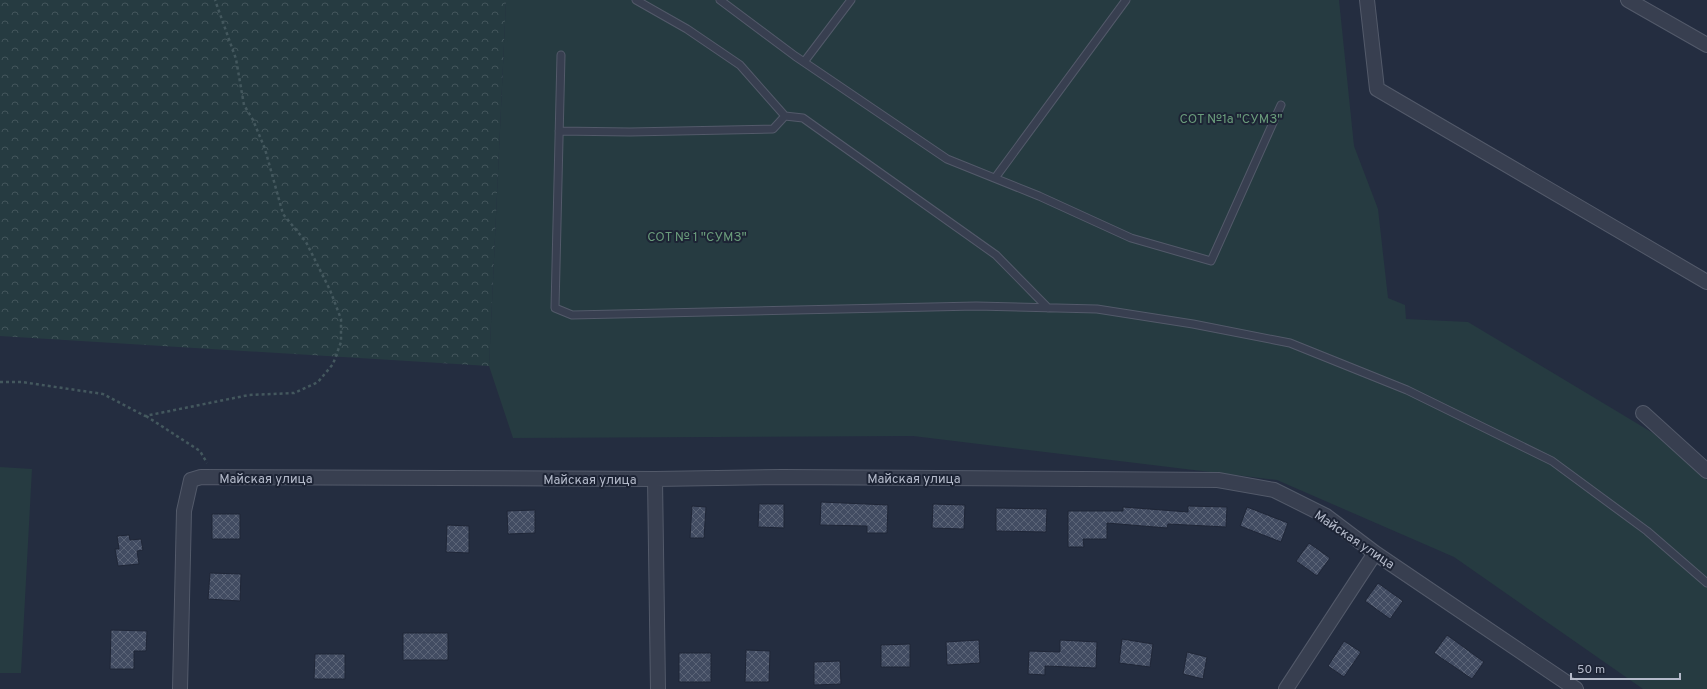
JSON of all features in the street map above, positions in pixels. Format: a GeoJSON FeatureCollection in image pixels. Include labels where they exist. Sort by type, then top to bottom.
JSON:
{"type":"FeatureCollection","features":[{"type":"Feature","properties":{"kind":"street"},"geometry":{"type":"LineString","coordinates":[[1367,0],[1377,89],[1707,282]]}},
{"type":"Feature","properties":{"kind":"street"},"geometry":{"type":"LineString","coordinates":[[1628,0],[1707,45]]}},
{"type":"Feature","properties":{"kind":"street"},"geometry":{"type":"LineString","coordinates":[[1643,413],[1707,471]]}},
{"type":"Feature","properties":{"kind":"street","name":"Майская улица"},"geometry":{"type":"LineString","coordinates":[[180,689],[184,510],[191,480],[201,478],[655,479],[782,477],[1218,480],[1274,490],[1326,516],[1376,553],[1576,689]]}},
{"type":"Feature","properties":{"kind":"street"},"geometry":{"type":"LineString","coordinates":[[655,479],[658,689]]}},
{"type":"Feature","properties":{"kind":"street"},"geometry":{"type":"LineString","coordinates":[[1286,689],[1376,553]]}},
{"type":"Feature","properties":{"kind":"lane"},"geometry":{"type":"LineString","coordinates":[[636,0],[687,29],[740,65],[785,116],[803,118],[996,255],[1048,308]]}},
{"type":"Feature","properties":{"kind":"lane"},"geometry":{"type":"LineString","coordinates":[[720,0],[804,62],[947,159],[995,178],[1131,238],[1211,261],[1282,105]]}},
{"type":"Feature","properties":{"kind":"lane"},"geometry":{"type":"LineString","coordinates":[[804,62],[851,0]]}},
{"type":"Feature","properties":{"kind":"lane"},"geometry":{"type":"LineString","coordinates":[[995,178],[1126,0]]}},
{"type":"Feature","properties":{"kind":"lane"},"geometry":{"type":"LineString","coordinates":[[561,55],[555,308],[572,315],[976,306],[1097,309],[1193,324],[1290,342],[1407,390],[1552,461],[1647,531],[1707,583]]}},
{"type":"Feature","properties":{"kind":"lane"},"geometry":{"type":"LineString","coordinates":[[559,131],[630,132],[773,129],[785,116]]}},
{"type":"Feature","properties":{"kind":"path"},"geometry":{"type":"LineString","coordinates":[[145,416],[249,395],[294,393],[318,382],[333,364],[341,342],[341,319],[330,290],[306,242],[283,214],[265,149],[253,120],[244,104],[236,59],[215,0]]}},
{"type":"Feature","properties":{"kind":"path"},"geometry":{"type":"LineString","coordinates":[[0,382],[22,382],[103,394],[145,416],[200,451],[215,478]]}},
{"type":"Feature","properties":{"kind":"green space"},"geometry":{"type":"Polygon","coordinates":[[[0,0],[506,0],[489,366],[0,336],[0,0]]]}},
{"type":"Feature","properties":{"kind":"green space","name":"СОТ № 1 \"СУМЗ\""},"geometry":{"type":"Polygon","coordinates":[[[506,0],[1339,0],[1354,146],[1378,209],[1388,298],[1405,305],[1406,319],[1468,322],[1653,433],[1707,480],[1707,689],[1643,689],[1454,557],[1277,480],[913,436],[513,438],[489,366],[506,0]]]}},
{"type":"Feature","properties":{"kind":"green space"},"geometry":{"type":"Polygon","coordinates":[[[0,467],[32,469],[21,673],[0,673],[0,467]]]}},
{"type":"Feature","properties":{"kind":"building"},"geometry":{"type":"Polygon","coordinates":[[[821,502],[888,505],[887,533],[867,533],[867,526],[820,525],[821,502]]]}},
{"type":"Feature","properties":{"kind":"building"},"geometry":{"type":"Polygon","coordinates":[[[759,504],[784,504],[784,528],[758,527],[759,504]]]}},
{"type":"Feature","properties":{"kind":"building"},"geometry":{"type":"Polygon","coordinates":[[[933,504],[965,505],[964,529],[932,528],[933,504]]]}},
{"type":"Feature","properties":{"kind":"building"},"geometry":{"type":"Polygon","coordinates":[[[692,506],[706,507],[704,538],[690,538],[692,506]]]}},
{"type":"Feature","properties":{"kind":"building"},"geometry":{"type":"Polygon","coordinates":[[[1188,506],[1227,507],[1226,527],[1168,524],[1167,528],[1107,523],[1107,539],[1083,539],[1084,547],[1068,547],[1068,511],[1123,511],[1123,507],[1188,512],[1188,506]]]}},
{"type":"Feature","properties":{"kind":"building"},"geometry":{"type":"Polygon","coordinates":[[[1247,507],[1288,523],[1281,542],[1240,526],[1247,507]]]}},
{"type":"Feature","properties":{"kind":"building"},"geometry":{"type":"Polygon","coordinates":[[[996,508],[1047,509],[1046,532],[996,531],[996,508]]]}},
{"type":"Feature","properties":{"kind":"building"},"geometry":{"type":"Polygon","coordinates":[[[535,510],[535,533],[508,534],[507,511],[535,510]]]}},
{"type":"Feature","properties":{"kind":"building"},"geometry":{"type":"Polygon","coordinates":[[[212,514],[240,514],[240,539],[212,539],[212,514]]]}},
{"type":"Feature","properties":{"kind":"building"},"geometry":{"type":"Polygon","coordinates":[[[447,525],[469,526],[469,553],[446,552],[447,525]]]}},
{"type":"Feature","properties":{"kind":"building"},"geometry":{"type":"Polygon","coordinates":[[[129,535],[130,540],[141,539],[143,550],[137,551],[139,564],[118,566],[115,549],[119,549],[117,536],[129,535]]]}},
{"type":"Feature","properties":{"kind":"building"},"geometry":{"type":"Polygon","coordinates":[[[1309,543],[1330,558],[1317,576],[1296,561],[1309,543]]]}},
{"type":"Feature","properties":{"kind":"building"},"geometry":{"type":"Polygon","coordinates":[[[210,573],[241,574],[240,601],[208,599],[210,573]]]}},
{"type":"Feature","properties":{"kind":"building"},"geometry":{"type":"Polygon","coordinates":[[[1378,583],[1403,601],[1390,619],[1365,601],[1378,583]]]}},
{"type":"Feature","properties":{"kind":"building"},"geometry":{"type":"Polygon","coordinates":[[[111,630],[147,631],[146,651],[134,651],[134,669],[110,669],[111,630]]]}},
{"type":"Feature","properties":{"kind":"building"},"geometry":{"type":"Polygon","coordinates":[[[403,633],[448,633],[448,660],[403,660],[403,633]]]}},
{"type":"Feature","properties":{"kind":"building"},"geometry":{"type":"Polygon","coordinates":[[[1447,635],[1484,662],[1472,679],[1434,653],[1447,635]]]}},
{"type":"Feature","properties":{"kind":"building"},"geometry":{"type":"Polygon","coordinates":[[[1122,639],[1153,644],[1150,667],[1119,663],[1122,639]]]}},
{"type":"Feature","properties":{"kind":"building"},"geometry":{"type":"Polygon","coordinates":[[[979,640],[980,663],[947,665],[946,642],[979,640]]]}},
{"type":"Feature","properties":{"kind":"building"},"geometry":{"type":"Polygon","coordinates":[[[1060,640],[1097,642],[1096,668],[1045,666],[1045,675],[1028,674],[1029,651],[1060,652],[1060,640]]]}},
{"type":"Feature","properties":{"kind":"building"},"geometry":{"type":"Polygon","coordinates":[[[1344,641],[1361,652],[1344,677],[1328,666],[1344,641]]]}},
{"type":"Feature","properties":{"kind":"building"},"geometry":{"type":"Polygon","coordinates":[[[910,644],[910,667],[881,667],[881,645],[910,644]]]}},
{"type":"Feature","properties":{"kind":"building"},"geometry":{"type":"Polygon","coordinates":[[[746,650],[770,651],[769,682],[745,682],[746,650]]]}},
{"type":"Feature","properties":{"kind":"building"},"geometry":{"type":"Polygon","coordinates":[[[1187,652],[1207,657],[1203,679],[1183,674],[1187,652]]]}},
{"type":"Feature","properties":{"kind":"building"},"geometry":{"type":"Polygon","coordinates":[[[679,653],[711,653],[711,682],[679,682],[679,653]]]}},
{"type":"Feature","properties":{"kind":"building"},"geometry":{"type":"Polygon","coordinates":[[[315,654],[345,654],[345,679],[314,679],[315,654]]]}},
{"type":"Feature","properties":{"kind":"building"},"geometry":{"type":"Polygon","coordinates":[[[840,661],[841,684],[814,685],[814,662],[840,661]]]}},
{"type":"Feature","properties":{"kind":"park label","name":"СОТ №1а \"СУМЗ\""},"geometry":{"type":"Point","coordinates":[1231,118]}}]}
